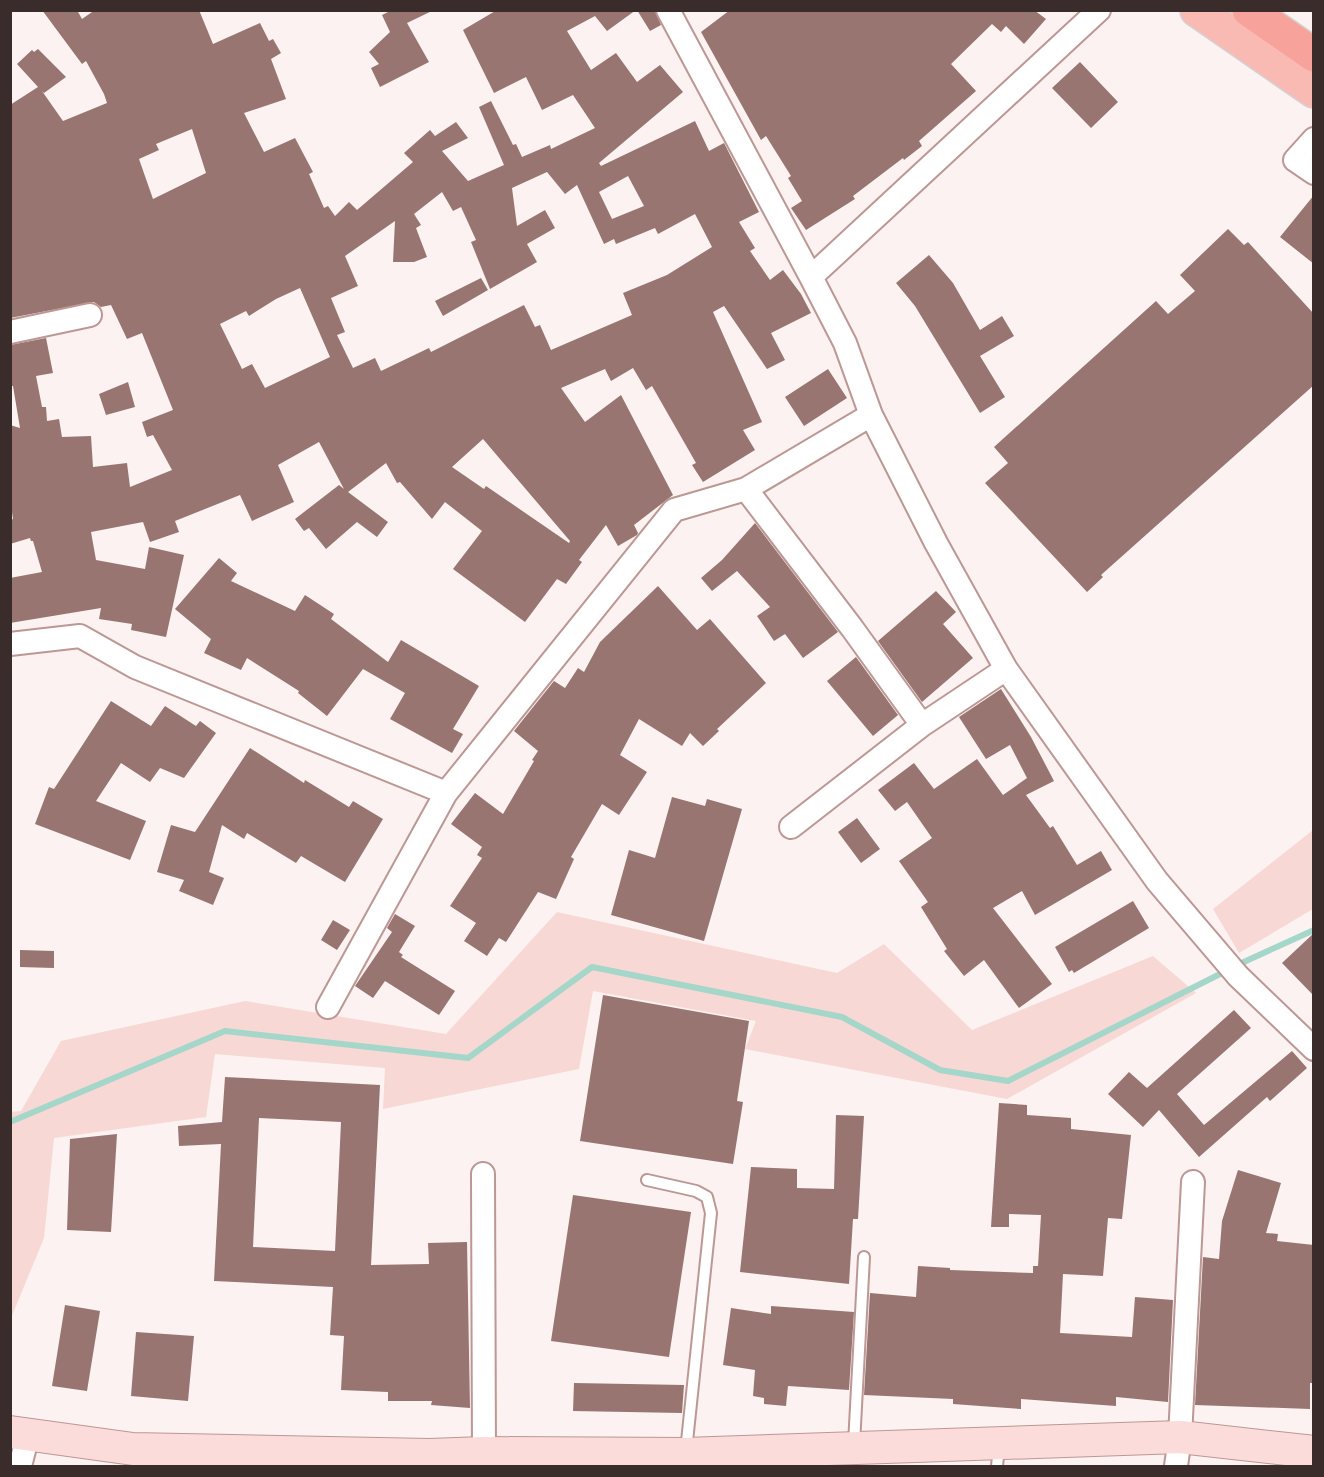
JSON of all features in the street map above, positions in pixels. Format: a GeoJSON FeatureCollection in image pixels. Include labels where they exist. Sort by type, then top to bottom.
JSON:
{"type":"FeatureCollection","features":[{"type":"Feature","properties":{"kind":"highway"},"geometry":{"type":"LineString","coordinates":[[1249,10],[1314,56]]}},
{"type":"Feature","properties":{"kind":"main road"},"geometry":{"type":"LineString","coordinates":[[1197,10],[1314,91]]}},
{"type":"Feature","properties":{"kind":"main road"},"geometry":{"type":"LineString","coordinates":[[17,1433],[133,1449],[428,1461],[484,1453],[685,1454],[854,1448],[998,1455],[1314,1452]]}},
{"type":"Feature","properties":{"kind":"street"},"geometry":{"type":"LineString","coordinates":[[668,10],[811,277],[845,344],[871,415],[936,543],[1006,669],[1157,881],[1231,968],[1314,1049]]}},
{"type":"Feature","properties":{"kind":"street"},"geometry":{"type":"LineString","coordinates":[[811,277],[1100,10]]}},
{"type":"Feature","properties":{"kind":"street"},"geometry":{"type":"LineString","coordinates":[[1314,139],[1295,160],[1314,173]]}},
{"type":"Feature","properties":{"kind":"street"},"geometry":{"type":"LineString","coordinates":[[10,332],[90,315]]}},
{"type":"Feature","properties":{"kind":"street"},"geometry":{"type":"LineString","coordinates":[[328,1007],[447,793],[674,510],[746,489],[871,415]]}},
{"type":"Feature","properties":{"kind":"street"},"geometry":{"type":"LineString","coordinates":[[746,489],[852,628],[922,725]]}},
{"type":"Feature","properties":{"kind":"street"},"geometry":{"type":"LineString","coordinates":[[10,644],[80,636],[135,667],[447,793]]}},
{"type":"Feature","properties":{"kind":"street"},"geometry":{"type":"LineString","coordinates":[[791,827],[922,725],[1006,669]]}},
{"type":"Feature","properties":{"kind":"street"},"geometry":{"type":"LineString","coordinates":[[483,1174],[484,1453]]}},
{"type":"Feature","properties":{"kind":"street"},"geometry":{"type":"LineString","coordinates":[[1178,1452],[1193,1182]]}},
{"type":"Feature","properties":{"kind":"street"},"geometry":{"type":"LineString","coordinates":[[17,1433],[20,1467]]}},
{"type":"Feature","properties":{"kind":"lane"},"geometry":{"type":"LineString","coordinates":[[647,1180],[696,1191],[707,1197],[711,1213],[685,1454]]}},
{"type":"Feature","properties":{"kind":"lane"},"geometry":{"type":"LineString","coordinates":[[854,1448],[864,1257]]}},
{"type":"Feature","properties":{"kind":"shaded area"},"geometry":{"type":"Polygon","coordinates":[[[1313,830],[1313,909],[1239,953],[1213,909],[1313,830]]]}},
{"type":"Feature","properties":{"kind":"shaded area"},"geometry":{"type":"Polygon","coordinates":[[[557,912],[837,973],[884,944],[972,1030],[1153,956],[1196,993],[1007,1099],[745,1049],[756,1021],[593,991],[579,1069],[383,1109],[385,1068],[215,1054],[206,1117],[54,1138],[44,1238],[11,1318],[11,1112],[21,1111],[61,1041],[245,1001],[446,1034],[557,912]]]}},
{"type":"Feature","properties":{"kind":"building"},"geometry":{"type":"Polygon","coordinates":[[[42,10],[77,10],[82,19],[95,10],[199,10],[213,44],[260,23],[269,41],[273,39],[281,53],[271,59],[286,99],[244,113],[264,152],[295,138],[313,172],[309,174],[324,208],[328,206],[335,216],[349,202],[357,210],[413,162],[404,153],[430,130],[435,136],[456,122],[468,138],[442,151],[468,181],[504,165],[479,107],[491,101],[513,145],[516,144],[522,157],[550,145],[551,149],[595,128],[573,95],[542,110],[526,77],[494,93],[463,30],[497,10],[636,10],[607,31],[595,16],[567,31],[591,70],[616,53],[637,82],[660,65],[683,92],[599,163],[601,166],[695,121],[709,151],[724,143],[759,212],[739,222],[755,248],[750,251],[770,280],[783,270],[801,294],[811,313],[771,333],[785,360],[767,369],[724,306],[713,312],[762,422],[743,430],[755,450],[703,482],[692,465],[696,463],[652,386],[646,390],[633,368],[611,381],[605,369],[561,388],[585,422],[621,395],[673,495],[634,525],[637,535],[618,546],[606,525],[579,560],[582,562],[566,584],[557,579],[525,622],[453,569],[482,531],[445,502],[432,519],[400,482],[397,483],[386,463],[348,492],[388,522],[377,537],[357,522],[326,549],[309,528],[304,531],[295,519],[339,485],[344,489],[319,442],[278,465],[294,502],[252,521],[240,495],[175,521],[179,532],[150,542],[143,522],[91,532],[96,560],[145,569],[149,547],[184,555],[166,637],[131,630],[132,624],[99,619],[101,608],[10,623],[10,578],[42,572],[33,541],[30,538],[10,544],[10,520],[13,519],[10,498],[10,425],[20,428],[13,386],[10,386],[10,345],[46,338],[53,373],[36,376],[42,407],[46,407],[47,421],[59,419],[62,437],[91,436],[93,467],[127,463],[130,487],[172,470],[153,435],[147,437],[142,422],[173,410],[142,333],[127,339],[111,305],[101,307],[94,302],[10,318],[10,105],[38,87],[17,64],[32,50],[34,52],[38,49],[66,77],[44,93],[42,91],[63,121],[107,103],[86,61],[82,64],[42,10]],[[192,129],[156,144],[159,150],[139,159],[153,199],[206,173],[192,129]],[[547,172],[512,188],[517,226],[545,210],[555,228],[527,244],[537,262],[490,289],[471,242],[476,240],[461,207],[453,211],[442,192],[414,214],[421,225],[416,228],[427,257],[414,262],[393,262],[395,221],[345,256],[358,286],[331,298],[345,332],[337,335],[353,368],[375,358],[381,371],[429,348],[431,352],[524,305],[535,327],[540,325],[551,350],[632,315],[623,293],[667,275],[712,247],[695,214],[658,234],[655,228],[616,244],[614,239],[604,244],[577,185],[565,194],[547,172]],[[628,176],[599,192],[612,219],[644,206],[628,176]],[[300,288],[276,299],[249,316],[246,311],[220,324],[242,369],[252,364],[265,388],[330,357],[300,288]],[[483,439],[452,467],[484,489],[486,486],[569,543],[570,541],[483,439]]]}},
{"type":"Feature","properties":{"kind":"building"},"geometry":{"type":"Polygon","coordinates":[[[392,10],[434,10],[407,23],[429,62],[380,87],[371,68],[379,64],[369,52],[390,32],[382,15],[392,10]]]}},
{"type":"Feature","properties":{"kind":"building"},"geometry":{"type":"Polygon","coordinates":[[[637,10],[655,10],[661,25],[650,31],[637,10]]]}},
{"type":"Feature","properties":{"kind":"building"},"geometry":{"type":"Polygon","coordinates":[[[730,10],[1034,10],[1046,19],[1024,44],[1006,26],[1001,32],[992,24],[951,64],[976,91],[919,141],[922,146],[853,196],[855,199],[806,230],[791,208],[802,201],[788,178],[791,176],[766,136],[761,140],[701,32],[730,10]]]}},
{"type":"Feature","properties":{"kind":"building"},"geometry":{"type":"Polygon","coordinates":[[[1080,62],[1118,102],[1091,128],[1052,88],[1080,62]]]}},
{"type":"Feature","properties":{"kind":"building"},"geometry":{"type":"Polygon","coordinates":[[[1314,195],[1314,264],[1280,237],[1314,195]]]}},
{"type":"Feature","properties":{"kind":"building"},"geometry":{"type":"Polygon","coordinates":[[[1228,229],[1244,245],[1248,242],[1314,314],[1314,385],[1101,575],[1103,577],[1087,592],[985,483],[1008,463],[994,447],[1156,301],[1168,314],[1195,291],[1180,275],[1228,229]]]}},
{"type":"Feature","properties":{"kind":"building"},"geometry":{"type":"Polygon","coordinates":[[[929,255],[953,283],[980,330],[1002,316],[1014,336],[980,356],[1005,397],[980,413],[915,306],[896,283],[929,255]]]}},
{"type":"Feature","properties":{"kind":"building"},"geometry":{"type":"Polygon","coordinates":[[[481,278],[488,290],[443,316],[435,301],[481,278]]]}},
{"type":"Feature","properties":{"kind":"building"},"geometry":{"type":"Polygon","coordinates":[[[828,369],[847,398],[804,426],[785,397],[828,369]]]}},
{"type":"Feature","properties":{"kind":"building"},"geometry":{"type":"Polygon","coordinates":[[[128,382],[135,407],[106,415],[99,394],[128,382]]]}},
{"type":"Feature","properties":{"kind":"building"},"geometry":{"type":"Polygon","coordinates":[[[755,523],[838,632],[803,658],[785,634],[774,641],[757,616],[770,607],[737,571],[712,591],[701,578],[722,560],[755,523]]]}},
{"type":"Feature","properties":{"kind":"building"},"geometry":{"type":"Polygon","coordinates":[[[219,558],[237,573],[231,581],[295,611],[305,595],[334,614],[331,619],[388,662],[401,640],[479,686],[453,729],[463,734],[452,753],[390,719],[405,693],[363,669],[327,716],[298,693],[299,691],[247,658],[241,670],[204,653],[211,639],[175,609],[219,558]]]}},
{"type":"Feature","properties":{"kind":"building"},"geometry":{"type":"Polygon","coordinates":[[[658,586],[697,630],[710,619],[766,683],[717,729],[719,731],[703,746],[690,733],[682,746],[639,719],[620,755],[647,772],[619,815],[602,804],[571,857],[574,859],[556,899],[538,892],[506,942],[499,938],[487,956],[464,941],[476,923],[450,906],[482,858],[477,855],[482,847],[451,824],[475,793],[503,814],[538,751],[514,731],[554,681],[565,688],[578,668],[584,672],[600,642],[658,586]]]}},
{"type":"Feature","properties":{"kind":"building"},"geometry":{"type":"Polygon","coordinates":[[[936,591],[956,612],[943,624],[973,658],[922,702],[878,641],[936,591]]]}},
{"type":"Feature","properties":{"kind":"building"},"geometry":{"type":"Polygon","coordinates":[[[856,657],[898,715],[873,736],[827,681],[856,657]]]}},
{"type":"Feature","properties":{"kind":"building"},"geometry":{"type":"Polygon","coordinates":[[[1001,689],[1031,737],[1054,781],[1026,795],[1050,828],[1053,826],[1077,865],[1101,851],[1112,870],[1035,915],[1022,891],[993,908],[1052,984],[1019,1008],[984,960],[964,976],[944,951],[947,949],[921,907],[928,902],[899,861],[932,838],[907,802],[895,811],[878,790],[914,763],[934,789],[977,759],[1003,795],[1027,778],[1010,745],[986,759],[959,717],[1001,689]]]}},
{"type":"Feature","properties":{"kind":"building"},"geometry":{"type":"Polygon","coordinates":[[[111,701],[151,726],[165,706],[196,726],[200,721],[216,733],[184,778],[160,768],[150,782],[121,763],[96,801],[146,821],[130,860],[35,824],[49,787],[54,789],[111,701]]]}},
{"type":"Feature","properties":{"kind":"building"},"geometry":{"type":"Polygon","coordinates":[[[250,748],[304,783],[305,780],[349,807],[353,801],[383,819],[345,882],[301,856],[296,863],[247,833],[244,839],[222,825],[209,872],[224,878],[213,905],[179,891],[184,880],[157,872],[171,825],[195,832],[250,748]]]}},
{"type":"Feature","properties":{"kind":"building"},"geometry":{"type":"Polygon","coordinates":[[[672,797],[705,806],[707,799],[742,809],[704,941],[611,915],[629,850],[655,858],[672,797]]]}},
{"type":"Feature","properties":{"kind":"building"},"geometry":{"type":"Polygon","coordinates":[[[857,818],[880,849],[861,863],[838,832],[857,818]]]}},
{"type":"Feature","properties":{"kind":"building"},"geometry":{"type":"Polygon","coordinates":[[[1133,901],[1149,928],[1074,973],[1072,970],[1069,972],[1055,947],[1133,901]]]}},
{"type":"Feature","properties":{"kind":"building"},"geometry":{"type":"Polygon","coordinates":[[[395,914],[415,926],[399,952],[403,955],[401,957],[455,991],[439,1015],[385,981],[373,998],[355,986],[392,932],[387,928],[395,914]]]}},
{"type":"Feature","properties":{"kind":"building"},"geometry":{"type":"Polygon","coordinates":[[[333,920],[350,930],[337,950],[321,940],[333,920]]]}},
{"type":"Feature","properties":{"kind":"building"},"geometry":{"type":"Polygon","coordinates":[[[1314,933],[1314,996],[1282,963],[1314,933]]]}},
{"type":"Feature","properties":{"kind":"building"},"geometry":{"type":"Polygon","coordinates":[[[20,950],[54,951],[54,968],[20,967],[20,950]]]}},
{"type":"Feature","properties":{"kind":"building"},"geometry":{"type":"Polygon","coordinates":[[[603,995],[749,1021],[737,1101],[743,1102],[733,1164],[580,1141],[603,995]]]}},
{"type":"Feature","properties":{"kind":"building"},"geometry":{"type":"Polygon","coordinates":[[[1234,1010],[1251,1028],[1177,1094],[1204,1125],[1292,1051],[1307,1068],[1270,1101],[1267,1097],[1199,1157],[1159,1110],[1143,1127],[1108,1094],[1129,1072],[1147,1088],[1234,1010]]]}},
{"type":"Feature","properties":{"kind":"building"},"geometry":{"type":"Polygon","coordinates":[[[225,1077],[380,1085],[371,1265],[429,1264],[428,1243],[467,1242],[470,1408],[431,1405],[432,1401],[388,1401],[388,1392],[341,1390],[344,1336],[330,1335],[333,1287],[214,1281],[221,1144],[179,1146],[178,1126],[222,1122],[225,1077]],[[259,1118],[253,1247],[335,1251],[341,1122],[259,1118]]]}},
{"type":"Feature","properties":{"kind":"building"},"geometry":{"type":"Polygon","coordinates":[[[999,1103],[1027,1105],[1027,1115],[1071,1118],[1071,1129],[1131,1135],[1122,1219],[1108,1218],[1103,1276],[1063,1274],[1060,1333],[1132,1337],[1135,1297],[1173,1300],[1168,1402],[1116,1397],[1116,1406],[1021,1399],[1021,1409],[953,1404],[953,1399],[864,1395],[870,1293],[916,1297],[918,1266],[950,1268],[950,1270],[1033,1273],[1033,1266],[1038,1266],[1041,1215],[1009,1214],[1009,1227],[991,1227],[999,1103]]]}},
{"type":"Feature","properties":{"kind":"building"},"geometry":{"type":"Polygon","coordinates":[[[836,1115],[864,1116],[858,1219],[853,1219],[849,1284],[740,1272],[751,1167],[797,1169],[797,1188],[834,1189],[836,1115]]]}},
{"type":"Feature","properties":{"kind":"building"},"geometry":{"type":"Polygon","coordinates":[[[117,1134],[111,1232],[67,1230],[70,1139],[117,1134]]]}},
{"type":"Feature","properties":{"kind":"building"},"geometry":{"type":"Polygon","coordinates":[[[1238,1170],[1281,1183],[1266,1233],[1278,1234],[1277,1241],[1314,1245],[1314,1383],[1310,1383],[1310,1409],[1195,1405],[1203,1257],[1219,1259],[1222,1221],[1238,1170]]]}},
{"type":"Feature","properties":{"kind":"building"},"geometry":{"type":"Polygon","coordinates":[[[573,1195],[691,1212],[669,1357],[551,1341],[573,1195]]]}},
{"type":"Feature","properties":{"kind":"building"},"geometry":{"type":"Polygon","coordinates":[[[65,1305],[100,1311],[87,1391],[52,1386],[65,1305]]]}},
{"type":"Feature","properties":{"kind":"building"},"geometry":{"type":"Polygon","coordinates":[[[771,1306],[854,1312],[849,1390],[788,1386],[786,1406],[764,1404],[764,1398],[753,1396],[755,1370],[723,1365],[731,1308],[771,1314],[771,1306]]]}},
{"type":"Feature","properties":{"kind":"building"},"geometry":{"type":"Polygon","coordinates":[[[136,1332],[194,1336],[188,1401],[131,1396],[136,1332]]]}},
{"type":"Feature","properties":{"kind":"building"},"geometry":{"type":"Polygon","coordinates":[[[574,1383],[684,1385],[682,1413],[573,1411],[574,1383]]]}},
{"type":"Feature","properties":{"kind":"waterway"},"geometry":{"type":"LineString","coordinates":[[1235,966],[1314,930]]}},
{"type":"Feature","properties":{"kind":"waterway"},"geometry":{"type":"LineString","coordinates":[[10,1122],[225,1031],[468,1058],[592,967],[842,1017],[940,1070],[1008,1081],[1226,971]]}}]}
